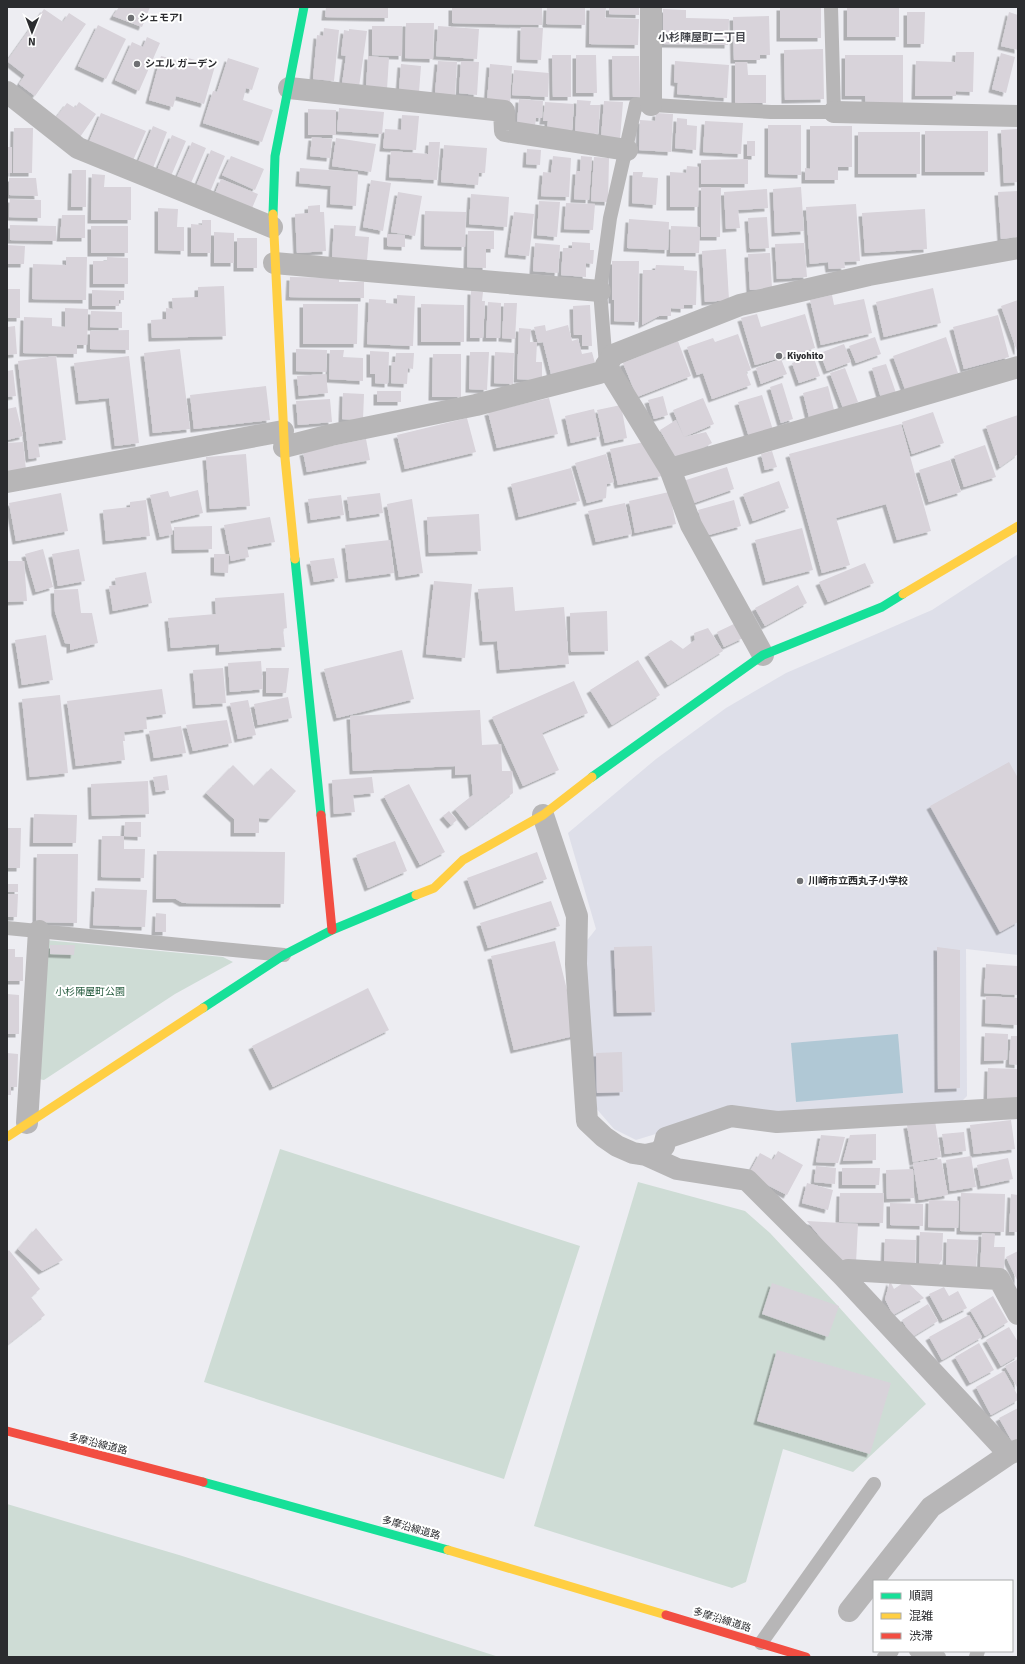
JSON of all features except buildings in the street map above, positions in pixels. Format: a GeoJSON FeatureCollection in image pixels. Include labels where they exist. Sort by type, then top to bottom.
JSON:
{"type":"FeatureCollection","features":[{"type":"Feature","properties":{"kind":"street"},"geometry":{"type":"LineString","coordinates":[[304,7],[275,156],[272,227],[284,439],[311,728],[332,930]]}},
{"type":"Feature","properties":{"kind":"street"},"geometry":{"type":"LineString","coordinates":[[650,7],[651,105]]}},
{"type":"Feature","properties":{"kind":"street"},"geometry":{"type":"LineString","coordinates":[[289,88],[504,111],[505,131],[627,150]]}},
{"type":"Feature","properties":{"kind":"street"},"geometry":{"type":"LineString","coordinates":[[7,92],[78,148],[272,227]]}},
{"type":"Feature","properties":{"kind":"street"},"geometry":{"type":"LineString","coordinates":[[834,112],[1018,116]]}},
{"type":"Feature","properties":{"kind":"street"},"geometry":{"type":"LineString","coordinates":[[7,482],[284,439],[331,435],[476,405],[599,373],[604,370],[613,355],[740,305],[869,275],[1018,248]]}},
{"type":"Feature","properties":{"kind":"street"},"geometry":{"type":"LineString","coordinates":[[274,263],[600,291]]}},
{"type":"Feature","properties":{"kind":"street"},"geometry":{"type":"LineString","coordinates":[[606,365],[670,469],[691,525],[763,655]]}},
{"type":"Feature","properties":{"kind":"street"},"geometry":{"type":"LineString","coordinates":[[670,469],[1018,366]]}},
{"type":"Feature","properties":{"kind":"street"},"geometry":{"type":"LineString","coordinates":[[7,1137],[284,955],[332,930],[434,888],[463,860],[543,815],[630,748],[763,655],[882,607],[1018,526]]}},
{"type":"Feature","properties":{"kind":"street"},"geometry":{"type":"LineString","coordinates":[[543,815],[577,916],[576,964],[587,1121],[604,1137],[617,1146],[633,1153],[646,1155],[677,1170],[747,1180],[843,1276],[1014,1452],[931,1507],[848,1611]]}},
{"type":"Feature","properties":{"kind":"street"},"geometry":{"type":"LineString","coordinates":[[28,1123],[39,931]]}},
{"type":"Feature","properties":{"kind":"street"},"geometry":{"type":"LineString","coordinates":[[646,1155],[659,1152],[664,1146],[666,1138],[731,1116],[777,1122],[1018,1108]]}},
{"type":"Feature","properties":{"kind":"street"},"geometry":{"type":"LineString","coordinates":[[843,1276],[848,1270],[999,1280],[1018,1314]]}},
{"type":"Feature","properties":{"kind":"street","name":"多摩沿線道路"},"geometry":{"type":"LineString","coordinates":[[7,1431],[301,1508],[452,1550],[806,1657]]}},
{"type":"Feature","properties":{"kind":"lane"},"geometry":{"type":"LineString","coordinates":[[606,365],[600,291],[610,218],[627,150],[636,104],[771,112],[834,112],[831,7]]}},
{"type":"Feature","properties":{"kind":"lane"},"geometry":{"type":"LineString","coordinates":[[7,928],[284,955]]}},
{"type":"Feature","properties":{"kind":"lane"},"geometry":{"type":"LineString","coordinates":[[761,1643],[874,1484]]}},
{"type":"Feature","properties":{"kind":"lane"},"geometry":{"type":"LineString","coordinates":[[920,1652],[939,1657]]}},
{"type":"Feature","properties":{"kind":"shaded area","name":"川崎市立西丸子小学校"},"geometry":{"type":"Polygon","coordinates":[[[1018,554],[1018,955],[966,949],[967,1096],[960,1103],[781,1118],[724,1113],[636,1140],[614,1129],[595,1107],[585,943],[596,929],[568,833],[656,759],[726,708],[786,673],[932,610],[1018,554]]]}},
{"type":"Feature","properties":{"kind":"green space","name":"小杉陣屋町公園"},"geometry":{"type":"Polygon","coordinates":[[[45,940],[223,957],[233,962],[175,994],[44,1080],[38,1079],[45,940]]]}},
{"type":"Feature","properties":{"kind":"green space"},"geometry":{"type":"Polygon","coordinates":[[[280,1149],[580,1246],[504,1479],[204,1382],[280,1149]]]}},
{"type":"Feature","properties":{"kind":"green space"},"geometry":{"type":"Polygon","coordinates":[[[638,1182],[745,1211],[770,1233],[926,1404],[853,1472],[783,1449],[746,1582],[732,1588],[534,1526],[638,1182]]]}},
{"type":"Feature","properties":{"kind":"green space"},"geometry":{"type":"Polygon","coordinates":[[[7,1504],[179,1555],[499,1657],[7,1657],[7,1504]]]}},
{"type":"Feature","properties":{"kind":"water"},"geometry":{"type":"Polygon","coordinates":[[[898,1034],[903,1093],[796,1102],[791,1043],[898,1034]]]}},
{"type":"Feature","properties":{"kind":"traffic: fast"},"geometry":{"type":"LineString","coordinates":[[273,214],[275,156],[304,7]]}},
{"type":"Feature","properties":{"kind":"traffic: fast"},"geometry":{"type":"LineString","coordinates":[[295,559],[321,815]]}},
{"type":"Feature","properties":{"kind":"traffic: fast"},"geometry":{"type":"LineString","coordinates":[[592,777],[763,655],[882,607],[903,594]]}},
{"type":"Feature","properties":{"kind":"traffic: fast"},"geometry":{"type":"LineString","coordinates":[[203,1008],[284,955],[332,930],[416,895]]}},
{"type":"Feature","properties":{"kind":"traffic: fast"},"geometry":{"type":"LineString","coordinates":[[203,1482],[448,1550]]}},
{"type":"Feature","properties":{"kind":"traffic: slow"},"geometry":{"type":"LineString","coordinates":[[273,214],[285,458],[295,559]]}},
{"type":"Feature","properties":{"kind":"traffic: slow"},"geometry":{"type":"LineString","coordinates":[[903,594],[1018,526]]}},
{"type":"Feature","properties":{"kind":"traffic: slow"},"geometry":{"type":"LineString","coordinates":[[416,895],[434,888],[463,860],[543,815],[592,777]]}},
{"type":"Feature","properties":{"kind":"traffic: slow"},"geometry":{"type":"LineString","coordinates":[[7,1137],[203,1008]]}},
{"type":"Feature","properties":{"kind":"traffic: slow"},"geometry":{"type":"LineString","coordinates":[[448,1550],[666,1615]]}},
{"type":"Feature","properties":{"kind":"traffic: jam"},"geometry":{"type":"LineString","coordinates":[[321,815],[332,930]]}},
{"type":"Feature","properties":{"kind":"traffic: jam"},"geometry":{"type":"LineString","coordinates":[[7,1431],[203,1482]]}},
{"type":"Feature","properties":{"kind":"traffic: jam"},"geometry":{"type":"LineString","coordinates":[[666,1615],[806,1657]]}},
{"type":"Feature","properties":{"kind":"place","name":"シェモアI"},"geometry":{"type":"Point","coordinates":[131,18]}},
{"type":"Feature","properties":{"kind":"place","name":"シエル ガーデン"},"geometry":{"type":"Point","coordinates":[137,64]}},
{"type":"Feature","properties":{"kind":"place","name":"Kiyohito"},"geometry":{"type":"Point","coordinates":[779,356]}},
{"type":"Feature","properties":{"kind":"place","name":"川崎市立西丸子小学校"},"geometry":{"type":"Point","coordinates":[800,881]}},
{"type":"Feature","properties":{"kind":"district","name":"小杉陣屋町二丁目"},"geometry":{"type":"Point","coordinates":[702,37]}}]}
